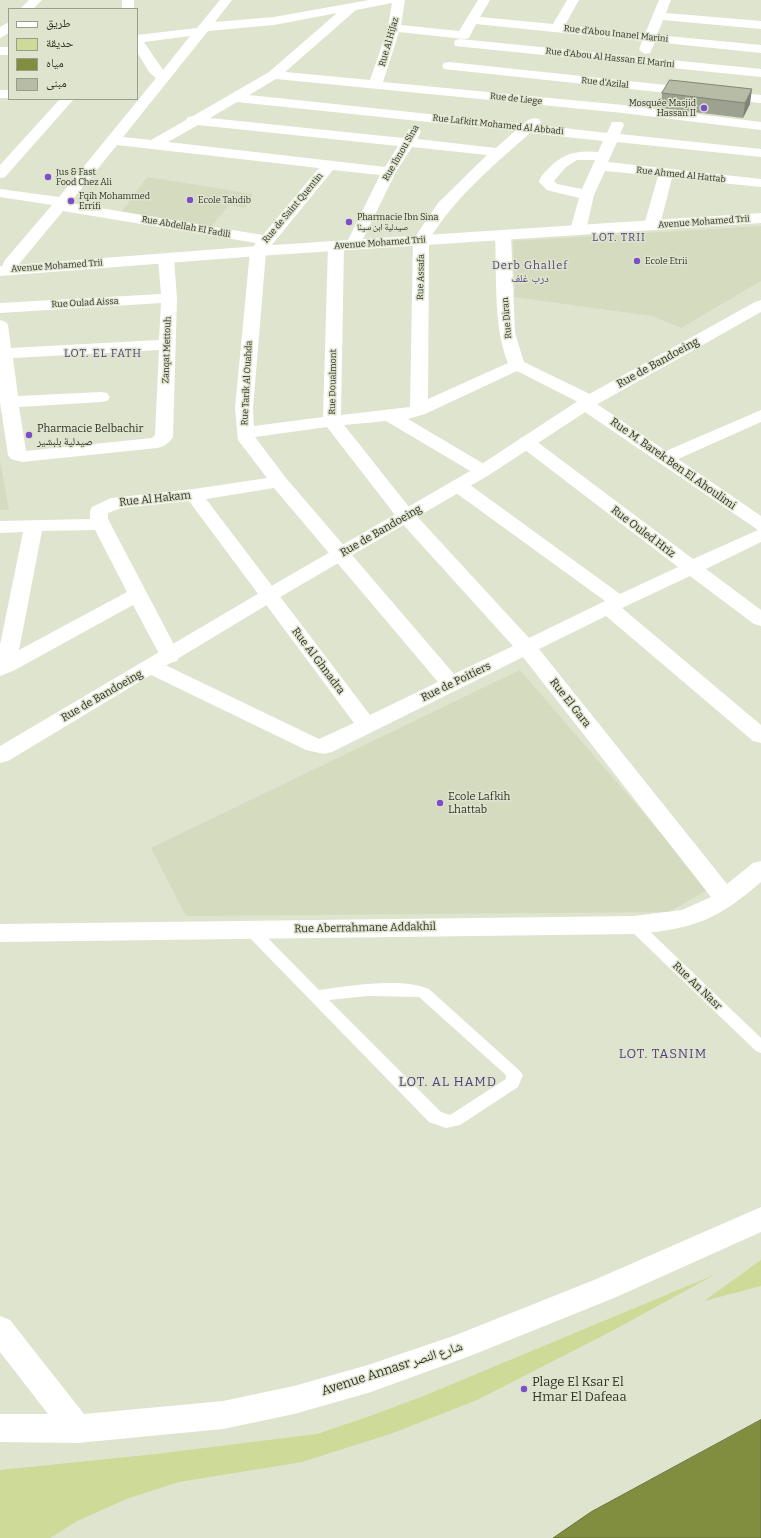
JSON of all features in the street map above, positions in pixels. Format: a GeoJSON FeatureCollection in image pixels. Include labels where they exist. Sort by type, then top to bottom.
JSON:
{"type":"FeatureCollection","features":[{"type":"Feature","properties":{"kind":"street"},"geometry":{"type":"LineString","coordinates":[[27,8],[36,0]]}},
{"type":"Feature","properties":{"kind":"street"},"geometry":{"type":"LineString","coordinates":[[138,87],[154,76],[203,29],[226,0]]}},
{"type":"Feature","properties":{"kind":"street"},"geometry":{"type":"LineString","coordinates":[[138,40],[203,29],[274,21],[389,0]]}},
{"type":"Feature","properties":{"kind":"street","name":"Rue Al HiJaz"},"geometry":{"type":"LineString","coordinates":[[376,84],[394,28],[400,0]]}},
{"type":"Feature","properties":{"kind":"street","name":"Rue Ibnou Sina"},"geometry":{"type":"LineString","coordinates":[[354,244],[389,172],[422,117],[472,20],[484,0]]}},
{"type":"Feature","properties":{"kind":"street"},"geometry":{"type":"LineString","coordinates":[[557,28],[573,0]]}},
{"type":"Feature","properties":{"kind":"street"},"geometry":{"type":"LineString","coordinates":[[578,230],[587,196],[612,138],[640,61],[651,38],[665,0]]}},
{"type":"Feature","properties":{"kind":"street"},"geometry":{"type":"LineString","coordinates":[[153,144],[274,75],[353,6]]}},
{"type":"Feature","properties":{"kind":"street"},"geometry":{"type":"LineString","coordinates":[[659,16],[761,25]]}},
{"type":"Feature","properties":{"kind":"street","name":"Rue d'Abou Inanel Marini"},"geometry":{"type":"LineString","coordinates":[[472,20],[761,49]]}},
{"type":"Feature","properties":{"kind":"street"},"geometry":{"type":"LineString","coordinates":[[0,34],[8,27]]}},
{"type":"Feature","properties":{"kind":"street","name":"Rue d'Abou Al Hassan El Marini"},"geometry":{"type":"LineString","coordinates":[[394,28],[462,39],[640,61],[761,72]]}},
{"type":"Feature","properties":{"kind":"street"},"geometry":{"type":"LineString","coordinates":[[138,42],[154,76]]}},
{"type":"Feature","properties":{"kind":"street","name":"Rue d'Azilal"},"geometry":{"type":"LineString","coordinates":[[449,66],[761,99]]}},
{"type":"Feature","properties":{"kind":"street","name":"Rue de Liege"},"geometry":{"type":"LineString","coordinates":[[274,75],[554,103],[760,121]]}},
{"type":"Feature","properties":{"kind":"street"},"geometry":{"type":"LineString","coordinates":[[3,270],[11,263],[62,204],[112,140],[154,76]]}},
{"type":"Feature","properties":{"kind":"street","name":"Rue Lafkitt Mohamed Al Abbadi"},"geometry":{"type":"LineString","coordinates":[[236,98],[527,127],[612,138],[755,152]]}},
{"type":"Feature","properties":{"kind":"street"},"geometry":{"type":"LineString","coordinates":[[0,174],[66,100]]}},
{"type":"Feature","properties":{"kind":"street","name":"Rue Assafa"},"geometry":{"type":"LineString","coordinates":[[419,410],[421,240],[430,223],[439,212],[498,152],[554,103]]}},
{"type":"Feature","properties":{"kind":"street"},"geometry":{"type":"LineString","coordinates":[[193,120],[498,152]]}},
{"type":"Feature","properties":{"kind":"street"},"geometry":{"type":"LineString","coordinates":[[755,152],[760,121]]}},
{"type":"Feature","properties":{"kind":"street"},"geometry":{"type":"LineString","coordinates":[[112,140],[389,172]]}},
{"type":"Feature","properties":{"kind":"street","name":"Rue Ahmed Al Hattab"},"geometry":{"type":"LineString","coordinates":[[587,196],[548,186],[546,182],[547,178],[570,155],[580,154],[602,161],[666,173],[761,183]]}},
{"type":"Feature","properties":{"kind":"street","name":"Rue de Saint Quentin"},"geometry":{"type":"LineString","coordinates":[[261,246],[330,165]]}},
{"type":"Feature","properties":{"kind":"street"},"geometry":{"type":"LineString","coordinates":[[652,225],[666,173]]}},
{"type":"Feature","properties":{"kind":"street","name":"Rue Abdellah El Fadili"},"geometry":{"type":"LineString","coordinates":[[0,193],[62,204],[261,246]]}},
{"type":"Feature","properties":{"kind":"street","name":"Avenue Mohamed Trii"},"geometry":{"type":"LineString","coordinates":[[3,270],[166,259],[261,246],[336,246],[761,218]]}},
{"type":"Feature","properties":{"kind":"street","name":"Rue Diran"},"geometry":{"type":"LineString","coordinates":[[503,236],[507,333],[511,351],[517,365]]}},
{"type":"Feature","properties":{"kind":"street","name":"Rue Tarik Al Ouahda"},"geometry":{"type":"LineString","coordinates":[[261,246],[244,408],[245,433],[252,446],[278,482],[451,684]]}},
{"type":"Feature","properties":{"kind":"street","name":"Rue Doualmont"},"geometry":{"type":"LineString","coordinates":[[336,246],[332,421],[406,516]]}},
{"type":"Feature","properties":{"kind":"street","name":"Zanqat Mettouh"},"geometry":{"type":"LineString","coordinates":[[9,402],[16,454],[19,456],[152,444],[161,441],[164,437],[168,344],[169,298],[166,259]]}},
{"type":"Feature","properties":{"kind":"street","name":"Rue Oulad Aissa"},"geometry":{"type":"LineString","coordinates":[[0,308],[169,298]]}},
{"type":"Feature","properties":{"kind":"street","name":"Rue de Bandoeing"},"geometry":{"type":"LineString","coordinates":[[0,756],[152,667],[268,596],[459,486],[588,402],[761,305]]}},
{"type":"Feature","properties":{"kind":"street"},"geometry":{"type":"LineString","coordinates":[[0,325],[9,402],[101,397]]}},
{"type":"Feature","properties":{"kind":"street"},"geometry":{"type":"LineString","coordinates":[[3,354],[168,344]]}},
{"type":"Feature","properties":{"kind":"street"},"geometry":{"type":"LineString","coordinates":[[245,433],[332,421],[391,416],[419,410],[517,365],[588,402]]}},
{"type":"Feature","properties":{"kind":"street","name":"Rue M. Barek Ben El Ahoulimi"},"geometry":{"type":"LineString","coordinates":[[588,402],[761,525]]}},
{"type":"Feature","properties":{"kind":"street"},"geometry":{"type":"LineString","coordinates":[[666,458],[761,415]]}},
{"type":"Feature","properties":{"kind":"street"},"geometry":{"type":"LineString","coordinates":[[391,416],[483,471]]}},
{"type":"Feature","properties":{"kind":"street","name":"Rue Ouled Hriz"},"geometry":{"type":"LineString","coordinates":[[526,442],[690,568],[761,620]]}},
{"type":"Feature","properties":{"kind":"street","name":"Rue Al Hakam"},"geometry":{"type":"LineString","coordinates":[[101,524],[99,520],[99,511],[111,504],[194,495],[278,482]]}},
{"type":"Feature","properties":{"kind":"street"},"geometry":{"type":"LineString","coordinates":[[459,486],[613,605],[761,736]]}},
{"type":"Feature","properties":{"kind":"street","name":"Rue Al Ghnadra"},"geometry":{"type":"LineString","coordinates":[[194,495],[268,596],[367,726]]}},
{"type":"Feature","properties":{"kind":"street","name":"Rue El Gara"},"geometry":{"type":"LineString","coordinates":[[406,516],[526,647],[725,898]]}},
{"type":"Feature","properties":{"kind":"street"},"geometry":{"type":"LineString","coordinates":[[0,527],[101,524],[170,656]]}},
{"type":"Feature","properties":{"kind":"street"},"geometry":{"type":"LineString","coordinates":[[3,667],[34,526]]}},
{"type":"Feature","properties":{"kind":"street","name":"Rue de Poitiers"},"geometry":{"type":"LineString","coordinates":[[152,667],[317,747],[324,747],[526,647],[761,535]]}},
{"type":"Feature","properties":{"kind":"street"},"geometry":{"type":"LineString","coordinates":[[3,667],[138,594]]}},
{"type":"Feature","properties":{"kind":"street","name":"Rue Aberrahmane Addakhil"},"geometry":{"type":"LineString","coordinates":[[0,932],[634,925],[684,919],[710,909],[761,869]]}},
{"type":"Feature","properties":{"kind":"street","name":"Avenue Annasr شارع النصر"},"geometry":{"type":"LineString","coordinates":[[0,1428],[77,1429],[223,1415],[294,1400],[368,1379],[460,1347],[604,1289],[761,1219]]}},
{"type":"Feature","properties":{"kind":"street"},"geometry":{"type":"LineString","coordinates":[[0,1329],[77,1429]]}},
{"type":"Feature","properties":{"kind":"lane","name":"Rue An Nasr"},"geometry":{"type":"LineString","coordinates":[[634,925],[761,1047]]}},
{"type":"Feature","properties":{"kind":"lane"},"geometry":{"type":"LineString","coordinates":[[250,929],[434,1118],[446,1122],[454,1120],[513,1083],[515,1075],[424,993],[417,990],[367,990],[316,996]]}},
{"type":"Feature","properties":{"kind":"shaded area","name":"Ecole Tahdib"},"geometry":{"type":"Polygon","coordinates":[[[147,177],[253,194],[245,208],[229,205],[210,228],[121,213],[147,177]]]}},
{"type":"Feature","properties":{"kind":"shaded area","name":"Ecole Etrii"},"geometry":{"type":"Polygon","coordinates":[[[761,226],[761,281],[681,328],[652,316],[514,297],[513,241],[761,226]]]}},
{"type":"Feature","properties":{"kind":"shaded area"},"geometry":{"type":"Polygon","coordinates":[[[0,460],[9,510],[0,510],[0,460]]]}},
{"type":"Feature","properties":{"kind":"shaded area","name":"Ecole Lafkih Lhattab"},"geometry":{"type":"Polygon","coordinates":[[[520,670],[709,889],[669,912],[186,916],[151,848],[520,670]]]}},
{"type":"Feature","properties":{"kind":"green space"},"geometry":{"type":"Polygon","coordinates":[[[761,1260],[761,1286],[704,1301],[761,1260]]]}},
{"type":"Feature","properties":{"kind":"green space"},"geometry":{"type":"Polygon","coordinates":[[[714,1275],[612,1331],[477,1400],[393,1433],[302,1462],[179,1482],[129,1498],[77,1521],[50,1538],[0,1538],[0,1470],[156,1454],[317,1434],[426,1395],[714,1275]]]}},
{"type":"Feature","properties":{"kind":"water"},"geometry":{"type":"Polygon","coordinates":[[[761,1420],[761,1538],[553,1538],[591,1512],[761,1420]]]}},
{"type":"Feature","properties":{"kind":"building"},"geometry":{"type":"Polygon","coordinates":[[[670,80],[752,89],[745,103],[662,93],[670,80]]]}},
{"type":"Feature","properties":{"kind":"place","name":"Mosquée Masjid Hassan II"},"geometry":{"type":"Point","coordinates":[704,108]}},
{"type":"Feature","properties":{"kind":"place","name":"Jus & Fast Food Chez Ali"},"geometry":{"type":"Point","coordinates":[48,177]}},
{"type":"Feature","properties":{"kind":"place","name":"Ecole Tahdib"},"geometry":{"type":"Point","coordinates":[190,200]}},
{"type":"Feature","properties":{"kind":"place","name":"Fqih Mohammed Errifi"},"geometry":{"type":"Point","coordinates":[71,201]}},
{"type":"Feature","properties":{"kind":"place","name":"Pharmacie Ibn Sina صيدلية ابن سينا"},"geometry":{"type":"Point","coordinates":[349,222]}},
{"type":"Feature","properties":{"kind":"place","name":"Ecole Etrii"},"geometry":{"type":"Point","coordinates":[637,261]}},
{"type":"Feature","properties":{"kind":"place","name":"Pharmacie Belbachir صيدلية بلبشير"},"geometry":{"type":"Point","coordinates":[29,435]}},
{"type":"Feature","properties":{"kind":"place","name":"Ecole Lafkih Lhattab"},"geometry":{"type":"Point","coordinates":[440,803]}},
{"type":"Feature","properties":{"kind":"place","name":"Plage El Ksar El Hmar El Dafeaa"},"geometry":{"type":"Point","coordinates":[524,1389]}},
{"type":"Feature","properties":{"kind":"district","name":"LOT. TRII"},"geometry":{"type":"Point","coordinates":[619,238]}},
{"type":"Feature","properties":{"kind":"district","name":"Derb Ghallef درب غلف"},"geometry":{"type":"Point","coordinates":[530,272]}},
{"type":"Feature","properties":{"kind":"district","name":"LOT. EL FATH"},"geometry":{"type":"Point","coordinates":[103,354]}},
{"type":"Feature","properties":{"kind":"district","name":"LOT. TASNIM"},"geometry":{"type":"Point","coordinates":[663,1054]}},
{"type":"Feature","properties":{"kind":"district","name":"LOT. AL HAMD"},"geometry":{"type":"Point","coordinates":[448,1082]}}]}
